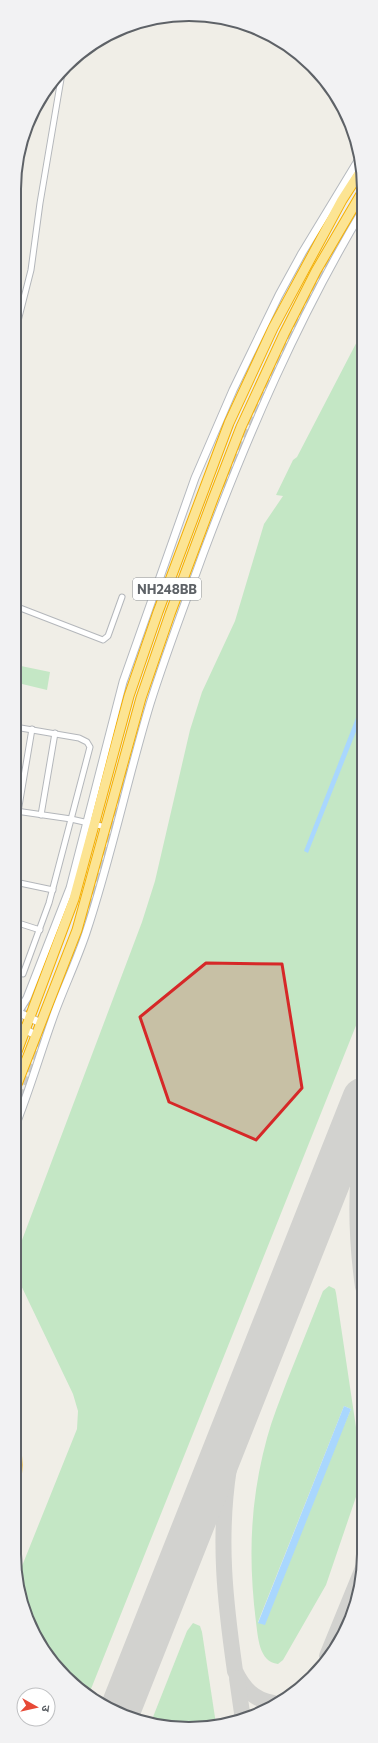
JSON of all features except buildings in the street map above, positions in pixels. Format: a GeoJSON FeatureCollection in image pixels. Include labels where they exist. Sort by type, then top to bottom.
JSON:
{"type":"FeatureCollection","features":[{"type":"Feature","properties":{"kind":"highway","name":"NH248BB"},"geometry":{"type":"LineString","coordinates":[[21,1038],[30,1018],[74,899],[91,823],[129,696],[158,612],[229,423],[277,322],[342,200],[357,177]]}},
{"type":"Feature","properties":{"kind":"highway","name":"NH248BB"},"geometry":{"type":"LineString","coordinates":[[21,1074],[77,930],[141,698],[170,614],[241,427],[284,334],[316,271],[357,201]]}},
{"type":"Feature","properties":{"kind":"street"},"geometry":{"type":"LineString","coordinates":[[21,309],[31,270],[40,203],[61,81]]}},
{"type":"Feature","properties":{"kind":"street"},"geometry":{"type":"LineString","coordinates":[[21,1007],[27,998],[68,895],[91,823],[123,682],[196,478],[233,390],[279,295],[302,253],[356,165]]}},
{"type":"Feature","properties":{"kind":"street"},"geometry":{"type":"LineString","coordinates":[[21,1112],[56,1011],[86,934],[151,702],[168,651],[222,504],[251,431],[293,338],[324,277],[357,220]]}},
{"type":"Feature","properties":{"kind":"street"},"geometry":{"type":"LineString","coordinates":[[21,608],[103,640],[108,636],[122,597]]}},
{"type":"Feature","properties":{"kind":"street"},"geometry":{"type":"LineString","coordinates":[[21,728],[82,739],[87,742],[90,747],[53,890],[40,930],[22,974]]}},
{"type":"Feature","properties":{"kind":"street"},"geometry":{"type":"LineString","coordinates":[[21,785],[32,729]]}},
{"type":"Feature","properties":{"kind":"street"},"geometry":{"type":"LineString","coordinates":[[41,815],[55,733]]}},
{"type":"Feature","properties":{"kind":"street"},"geometry":{"type":"LineString","coordinates":[[21,812],[71,819],[106,827]]}},
{"type":"Feature","properties":{"kind":"street"},"geometry":{"type":"LineString","coordinates":[[21,883],[53,890]]}},
{"type":"Feature","properties":{"kind":"street"},"geometry":{"type":"LineString","coordinates":[[21,924],[40,930]]}},
{"type":"Feature","properties":{"kind":"street"},"geometry":{"type":"LineString","coordinates":[[21,1015],[41,1023]]}},
{"type":"Feature","properties":{"kind":"street"},"geometry":{"type":"LineString","coordinates":[[21,1028],[36,1035]]}},
{"type":"Feature","properties":{"kind":"highlighted area"},"geometry":{"type":"Polygon","coordinates":[[[206,963],[282,964],[302,1088],[256,1140],[169,1102],[140,1017],[206,963]]]}},
{"type":"Feature","properties":{"kind":"green space"},"geometry":{"type":"Polygon","coordinates":[[[357,342],[357,1023],[91,1690],[70,1673],[49,1647],[38,1628],[30,1608],[22,1576],[21,1568],[77,1429],[78,1411],[73,1394],[21,1285],[21,1243],[142,922],[155,881],[190,730],[202,692],[235,621],[264,524],[283,496],[276,495],[293,460],[297,457],[357,342]]]}},
{"type":"Feature","properties":{"kind":"green space"},"geometry":{"type":"Polygon","coordinates":[[[21,666],[50,672],[47,690],[21,684],[21,666]]]}},
{"type":"Feature","properties":{"kind":"green space"},"geometry":{"type":"Polygon","coordinates":[[[329,1286],[335,1289],[336,1293],[357,1434],[357,1494],[326,1585],[283,1660],[278,1664],[267,1659],[263,1654],[259,1641],[253,1598],[251,1552],[254,1507],[261,1461],[271,1424],[323,1291],[329,1286]],[[344,1406],[258,1622],[259,1623],[351,1409],[344,1406]]]}},
{"type":"Feature","properties":{"kind":"green space"},"geometry":{"type":"Polygon","coordinates":[[[193,1623],[200,1626],[202,1632],[215,1720],[178,1722],[153,1718],[187,1631],[193,1623]]]}},
{"type":"Feature","properties":{"kind":"water"},"geometry":{"type":"Polygon","coordinates":[[[357,715],[357,729],[308,853],[304,851],[357,715]]]}},
{"type":"Feature","properties":{"kind":"water"},"geometry":{"type":"Polygon","coordinates":[[[344,1406],[351,1409],[265,1625],[258,1623],[344,1406]]]}},
{"type":"Feature","properties":{"kind":"taxiway"},"geometry":{"type":"LineString","coordinates":[[258,1362],[238,1428],[229,1468],[223,1545],[228,1620],[235,1671],[242,1683],[250,1692],[260,1699],[268,1702]]}},
{"type":"Feature","properties":{"kind":"taxiway"},"geometry":{"type":"LineString","coordinates":[[335,1636],[351,1598]]}},
{"type":"Feature","properties":{"kind":"taxiway"},"geometry":{"type":"LineString","coordinates":[[237,1678],[242,1713]]}},
{"type":"Feature","properties":{"kind":"runway"},"geometry":{"type":"LineString","coordinates":[[121,1707],[357,1113]]}},
{"type":"Feature","properties":{"kind":"tunnel"},"geometry":{"type":"LineString","coordinates":[[225,488],[246,430],[289,336],[352,218]]}},
{"type":"Feature","properties":{"kind":"tunnel"},"geometry":{"type":"LineString","coordinates":[[21,1091],[89,908],[129,767]]}},
{"type":"Feature","properties":{"kind":"tunnel"},"geometry":{"type":"LineString","coordinates":[[21,1028],[60,923]]}}]}
